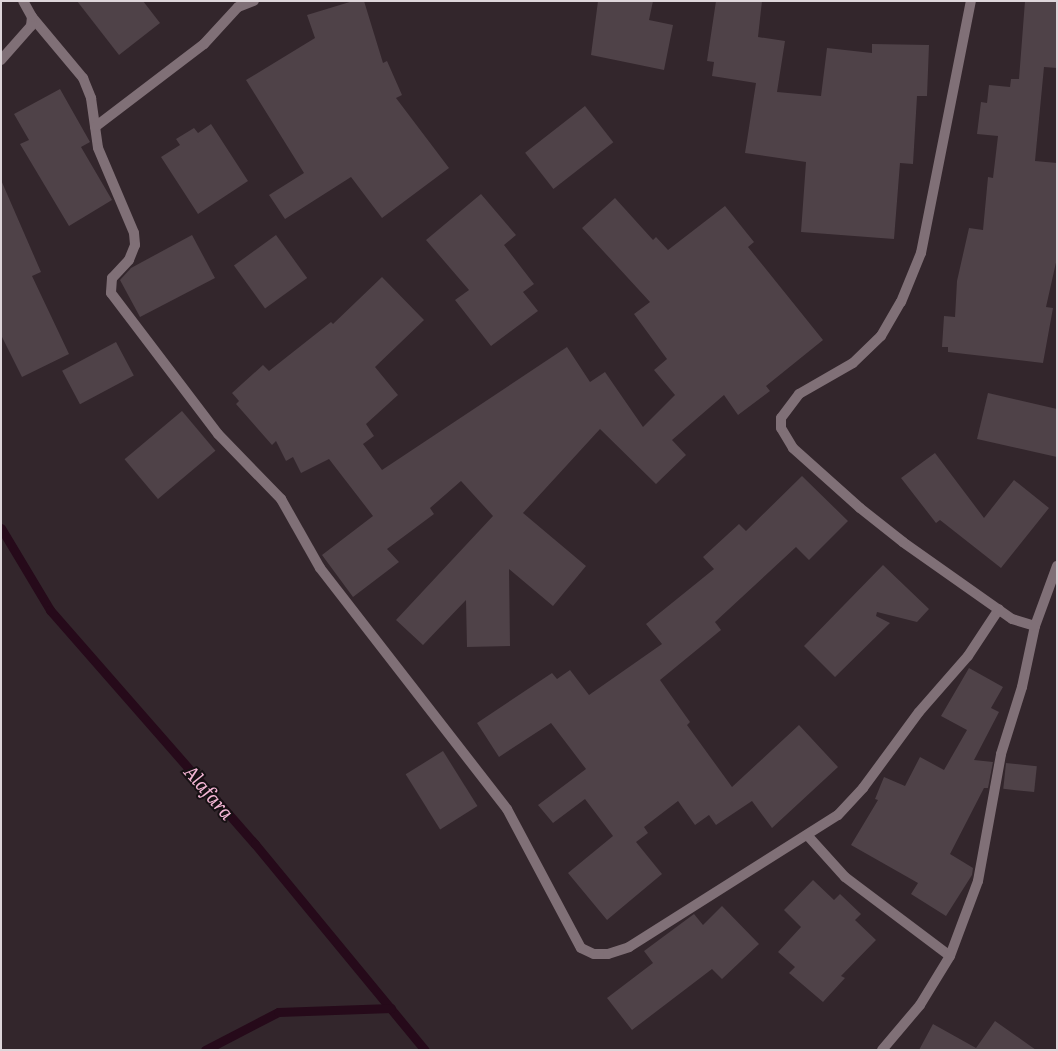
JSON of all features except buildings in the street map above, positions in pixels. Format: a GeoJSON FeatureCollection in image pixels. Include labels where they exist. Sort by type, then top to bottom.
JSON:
{"type":"FeatureCollection","features":[{"type":"Feature","properties":{"kind":"street"},"geometry":{"type":"LineString","coordinates":[[24,1],[32,17],[83,78],[91,98],[98,148],[134,233],[135,245],[129,260],[112,278],[111,293],[218,434],[281,499],[320,568],[507,809],[582,948],[594,954],[608,954],[628,947],[808,836],[838,815],[864,788],[919,712],[968,656],[999,610]]}},
{"type":"Feature","properties":{"kind":"street"},"geometry":{"type":"LineString","coordinates":[[95,127],[204,44],[238,6],[254,1]]}},
{"type":"Feature","properties":{"kind":"street"},"geometry":{"type":"LineString","coordinates":[[971,1],[921,252],[901,302],[882,336],[853,362],[799,394],[785,410],[781,428],[793,448],[860,508],[903,542],[1012,619],[1035,626]]}},
{"type":"Feature","properties":{"kind":"street"},"geometry":{"type":"LineString","coordinates":[[1,60],[31,26],[32,17]]}},
{"type":"Feature","properties":{"kind":"street"},"geometry":{"type":"LineString","coordinates":[[882,1050],[920,1005],[950,956],[978,881],[1001,754],[1022,687],[1035,626],[1057,566]]}},
{"type":"Feature","properties":{"kind":"street"},"geometry":{"type":"LineString","coordinates":[[808,836],[845,877],[950,956]]}},
{"type":"Feature","properties":{"kind":"waterway","name":"Alafara"},"geometry":{"type":"LineString","coordinates":[[1,528],[50,610],[255,844],[425,1050]]}},
{"type":"Feature","properties":{"kind":"waterway"},"geometry":{"type":"LineString","coordinates":[[205,1050],[278,1012],[391,1008]]}}]}
